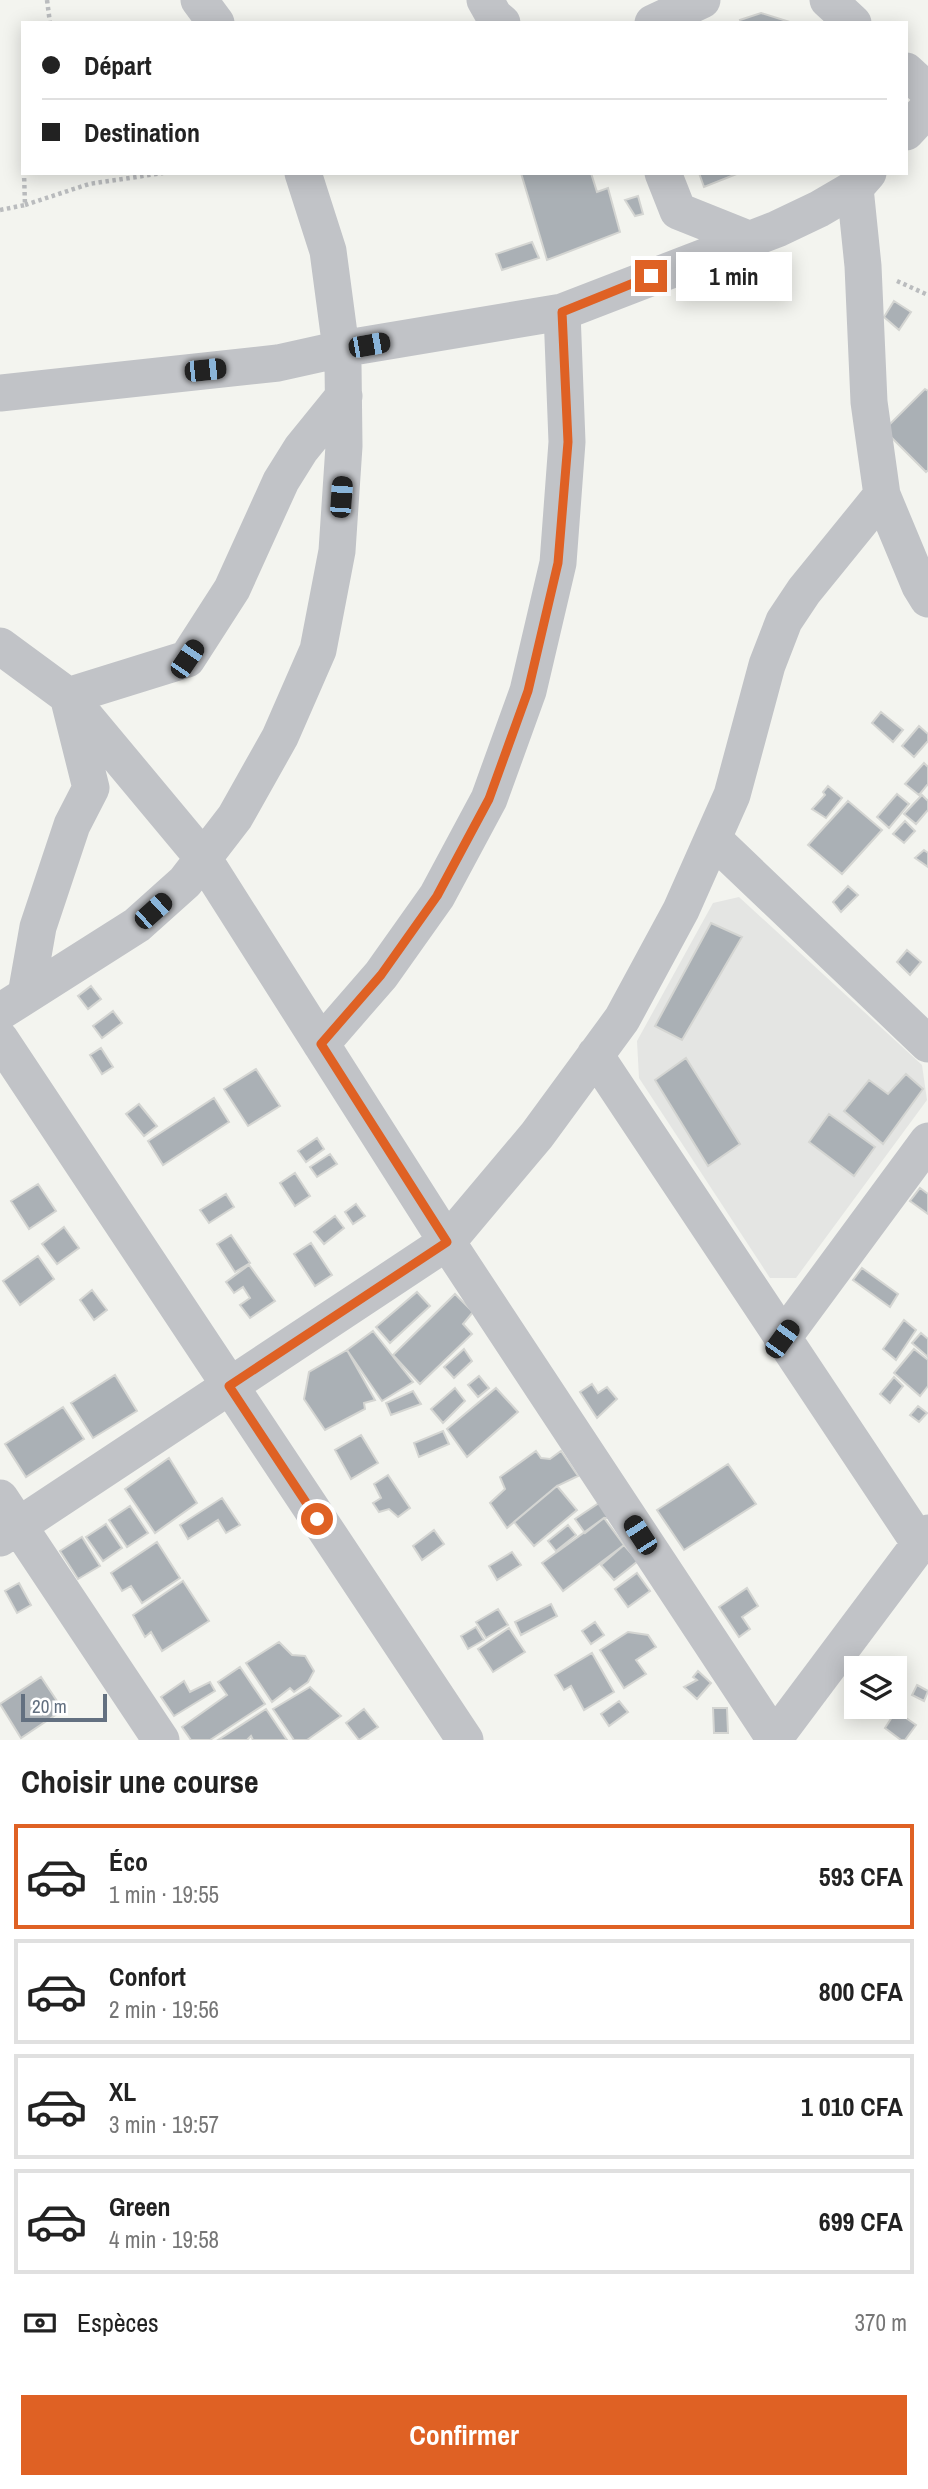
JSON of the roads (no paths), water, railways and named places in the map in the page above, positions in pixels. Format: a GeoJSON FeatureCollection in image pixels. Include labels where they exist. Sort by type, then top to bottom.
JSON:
{"type":"FeatureCollection","features":[{"type":"Feature","properties":{"kind":"street"},"geometry":{"type":"LineString","coordinates":[[200,0],[215,21]]}},
{"type":"Feature","properties":{"kind":"street"},"geometry":{"type":"LineString","coordinates":[[485,0],[500,21]]}},
{"type":"Feature","properties":{"kind":"street"},"geometry":{"type":"LineString","coordinates":[[657,21],[702,0]]}},
{"type":"Feature","properties":{"kind":"street"},"geometry":{"type":"LineString","coordinates":[[828,0],[851,21]]}},
{"type":"Feature","properties":{"kind":"street"},"geometry":{"type":"LineString","coordinates":[[908,73],[928,91]]}},
{"type":"Feature","properties":{"kind":"street"},"geometry":{"type":"LineString","coordinates":[[908,130],[928,108]]}},
{"type":"Feature","properties":{"kind":"street"},"geometry":{"type":"LineString","coordinates":[[664,175],[678,211],[748,239]]}},
{"type":"Feature","properties":{"kind":"street"},"geometry":{"type":"LineString","coordinates":[[13,1003],[137,925],[185,882],[234,817],[280,737],[318,650],[337,551],[344,446],[344,396],[341,349],[328,251],[311,176]]}},
{"type":"Feature","properties":{"kind":"street"},"geometry":{"type":"LineString","coordinates":[[0,393],[278,363],[341,349],[562,312],[818,209],[862,180]]}},
{"type":"Feature","properties":{"kind":"street"},"geometry":{"type":"LineString","coordinates":[[862,180],[869,402],[882,495],[928,599]]}},
{"type":"Feature","properties":{"kind":"street"},"geometry":{"type":"LineString","coordinates":[[321,1044],[381,975],[437,896],[489,799],[528,691],[558,563],[568,442],[562,312]]}},
{"type":"Feature","properties":{"kind":"street"},"geometry":{"type":"LineString","coordinates":[[68,696],[187,659],[232,589],[281,481],[301,449],[344,396]]}},
{"type":"Feature","properties":{"kind":"street"},"geometry":{"type":"LineString","coordinates":[[161,1740],[6,1520],[229,1386],[447,1242],[537,1135],[622,1019],[681,910],[732,795],[768,665],[784,621],[804,591],[882,495]]}},
{"type":"Feature","properties":{"kind":"street"},"geometry":{"type":"LineString","coordinates":[[0,646],[68,696],[203,858],[447,1242],[774,1739],[924,1538],[782,1339],[595,1055]]}},
{"type":"Feature","properties":{"kind":"street"},"geometry":{"type":"LineString","coordinates":[[13,1003],[72,825],[92,788],[68,696]]}},
{"type":"Feature","properties":{"kind":"street"},"geometry":{"type":"LineString","coordinates":[[713,839],[928,1044]]}},
{"type":"Feature","properties":{"kind":"street"},"geometry":{"type":"LineString","coordinates":[[0,1039],[465,1740]]}},
{"type":"Feature","properties":{"kind":"street"},"geometry":{"type":"LineString","coordinates":[[782,1339],[928,1141]]}}]}
